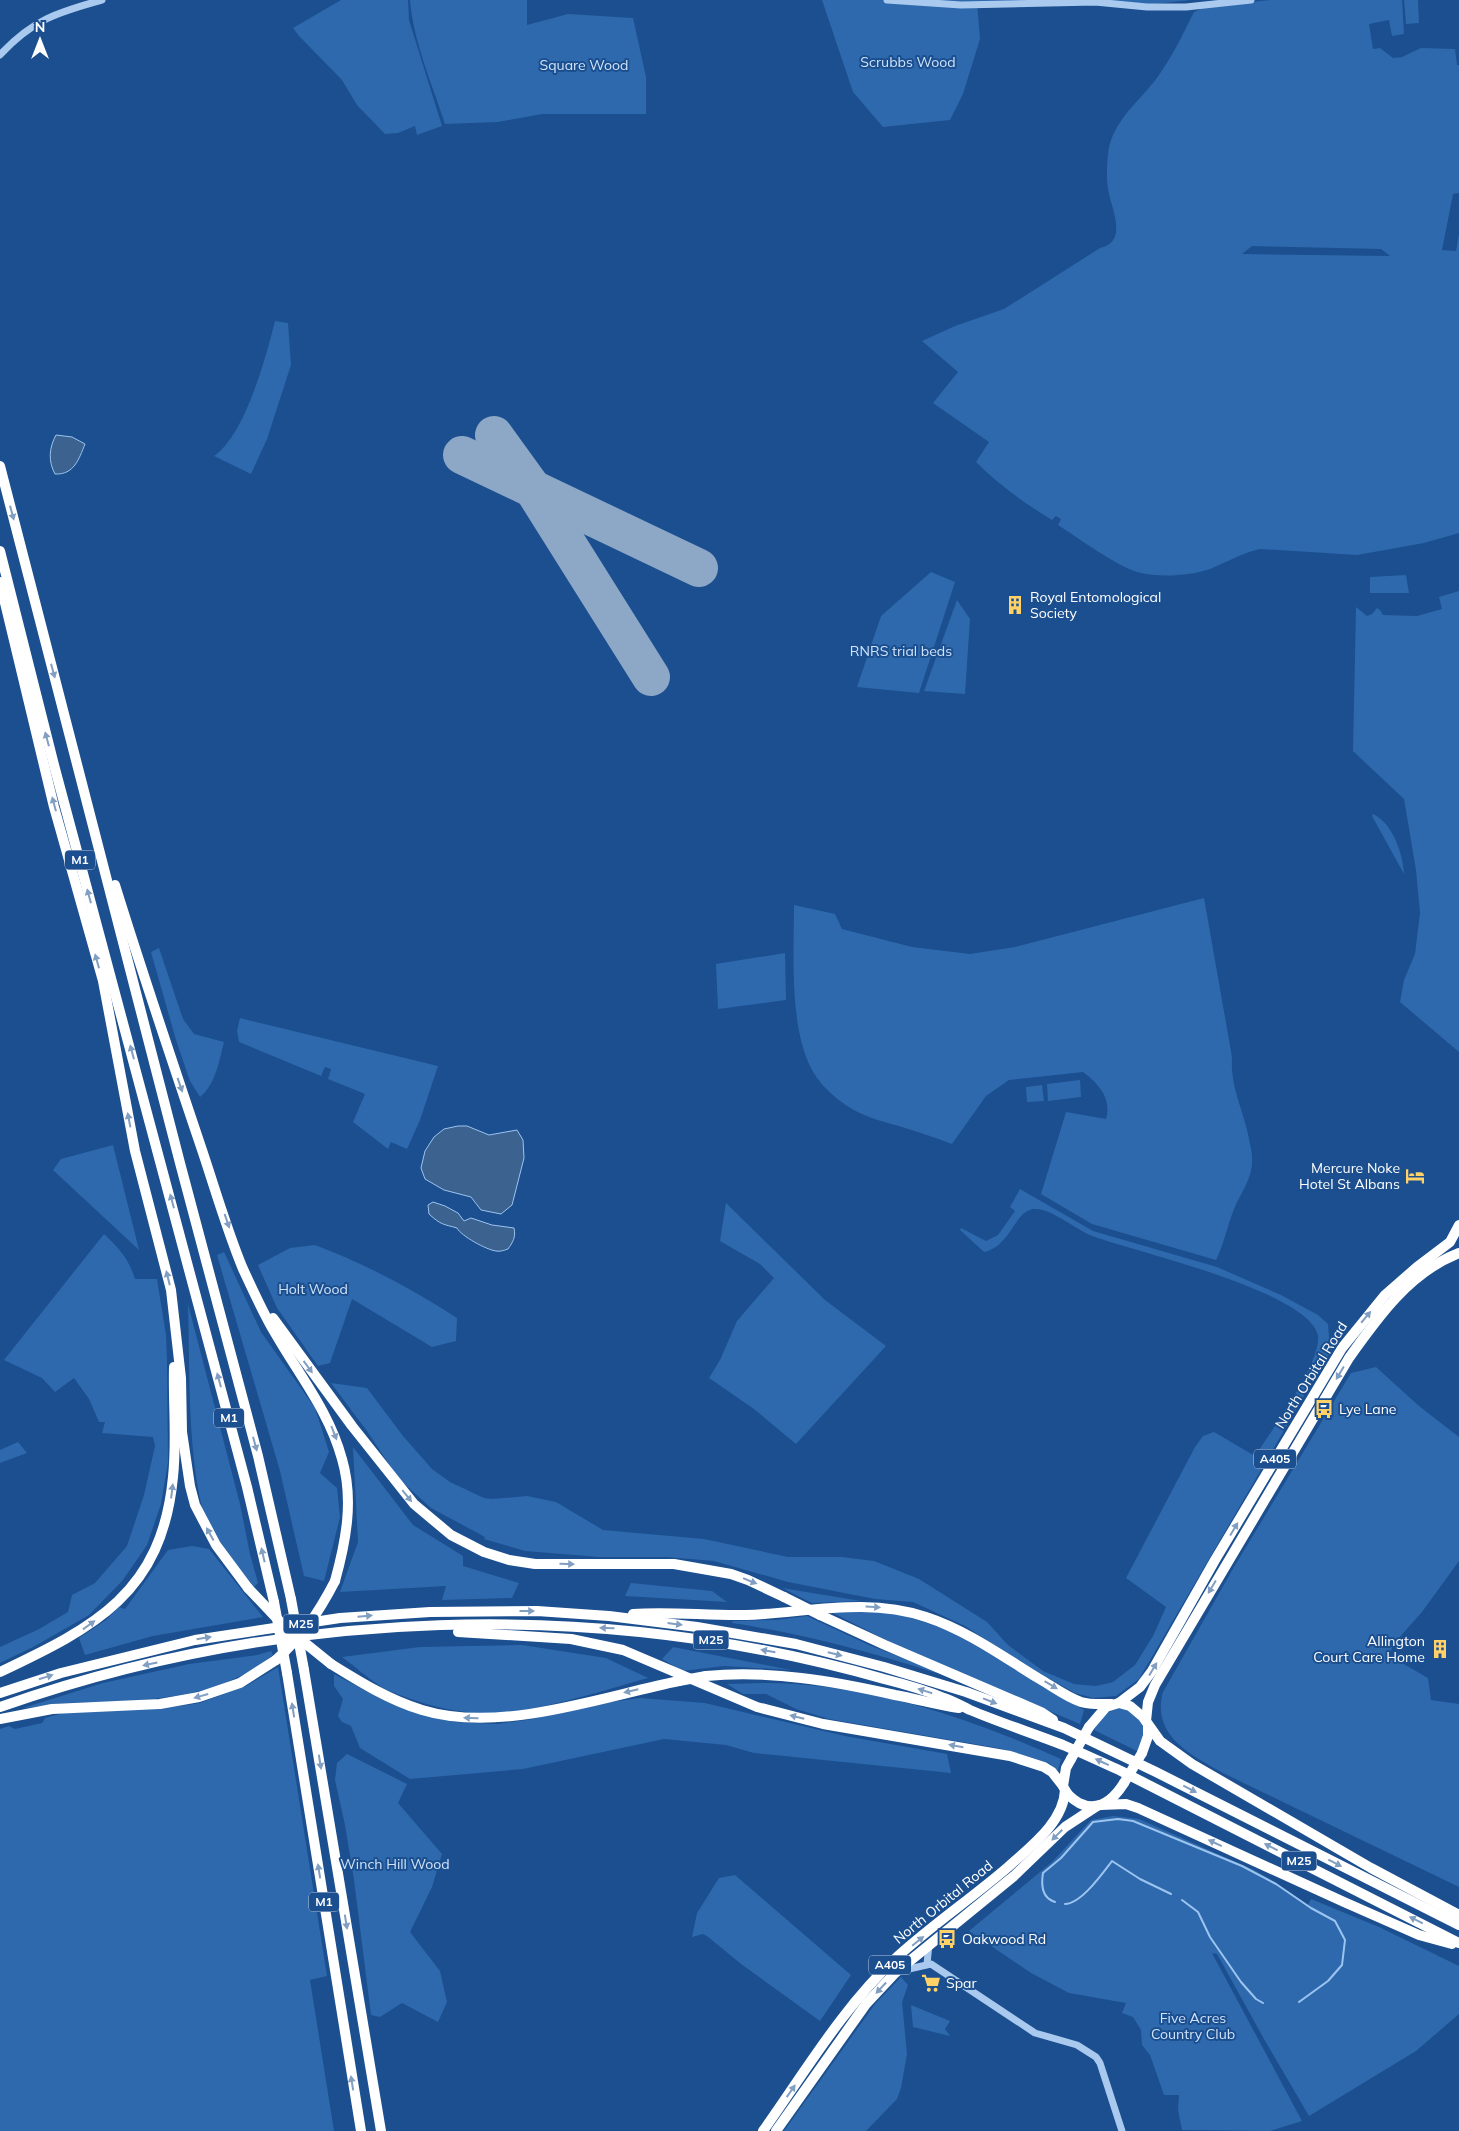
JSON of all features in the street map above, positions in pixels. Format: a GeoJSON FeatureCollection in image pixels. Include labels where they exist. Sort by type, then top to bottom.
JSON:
{"type":"FeatureCollection","features":[{"type":"Feature","properties":{"kind":"highway","name":"M1"},"geometry":{"type":"LineString","coordinates":[[0,466],[258,1456],[291,1599],[381,2131]]}},
{"type":"Feature","properties":{"kind":"highway","name":"M1"},"geometry":{"type":"LineString","coordinates":[[0,552],[54,765],[247,1487],[274,1602],[361,2131]]}},
{"type":"Feature","properties":{"kind":"highway"},"geometry":{"type":"LineString","coordinates":[[0,582],[54,807],[103,981],[135,1151],[171,1290],[181,1378],[182,1432],[195,1505],[216,1545],[248,1588],[284,1626],[331,1664],[367,1687],[406,1705],[442,1715],[475,1718],[514,1716],[706,1676],[741,1674],[805,1679],[866,1688],[970,1710]]}},
{"type":"Feature","properties":{"kind":"highway"},"geometry":{"type":"LineString","coordinates":[[0,1720],[52,1709],[160,1704],[199,1697],[240,1683],[276,1660],[292,1645],[320,1612],[335,1581],[344,1549],[349,1509],[347,1480],[333,1430],[321,1405],[274,1332],[242,1265],[158,1020],[79,770]]}},
{"type":"Feature","properties":{"kind":"highway","name":"North Orbital Road"},"geometry":{"type":"LineString","coordinates":[[763,2131],[863,1993],[897,1957],[1026,1852],[1055,1820],[1062,1804],[1066,1768],[1089,1727],[1101,1710],[1134,1693],[1145,1682],[1215,1560],[1346,1342],[1385,1295],[1450,1242],[1458,1232]]}},
{"type":"Feature","properties":{"kind":"highway","name":"North Orbital Road"},"geometry":{"type":"LineString","coordinates":[[776,2131],[866,2004],[895,1972],[1014,1876],[1065,1827],[1113,1798],[1142,1753],[1148,1736],[1148,1702],[1155,1685],[1349,1358],[1378,1319],[1410,1284],[1432,1266],[1459,1254]]}},
{"type":"Feature","properties":{"kind":"highway"},"geometry":{"type":"LineString","coordinates":[[250,1284],[284,1334],[352,1426],[414,1504],[451,1535],[484,1552],[509,1560],[535,1564],[674,1564],[731,1574],[748,1580],[884,1645],[1041,1712],[1064,1728]]}},
{"type":"Feature","properties":{"kind":"highway"},"geometry":{"type":"LineString","coordinates":[[0,1672],[78,1633],[105,1614],[119,1602],[152,1557],[170,1505],[173,1476],[176,1326]]}},
{"type":"Feature","properties":{"kind":"highway","name":"M25"},"geometry":{"type":"LineString","coordinates":[[609,1616],[652,1613],[712,1616],[749,1615],[834,1606],[894,1608],[945,1624],[992,1649],[1075,1699],[1090,1704],[1115,1704]]}},
{"type":"Feature","properties":{"kind":"highway","name":"M25"},"geometry":{"type":"LineString","coordinates":[[0,1693],[61,1673],[195,1640],[340,1618],[430,1612],[536,1611],[609,1616],[697,1627],[796,1644],[884,1667],[957,1689],[1064,1728],[1156,1772],[1459,1925]]}},
{"type":"Feature","properties":{"kind":"highway","name":"M25"},"geometry":{"type":"LineString","coordinates":[[0,1707],[72,1684],[198,1654],[276,1640],[423,1626],[539,1625],[615,1628],[698,1638],[786,1654],[883,1678],[943,1697],[970,1710],[1066,1746],[1121,1771],[1459,1945]]}},
{"type":"Feature","properties":{"kind":"highway","name":"M25"},"geometry":{"type":"LineString","coordinates":[[423,1626],[458,1632],[571,1639],[616,1648],[757,1707],[822,1724],[1010,1756],[1044,1767],[1052,1772],[1064,1788]]}},
{"type":"Feature","properties":{"kind":"highway"},"geometry":{"type":"LineString","coordinates":[[1115,1704],[1133,1708],[1147,1723]]}},
{"type":"Feature","properties":{"kind":"highway","name":"M25"},"geometry":{"type":"LineString","coordinates":[[1147,1723],[1160,1741],[1192,1764],[1371,1868],[1459,1916]]}},
{"type":"Feature","properties":{"kind":"highway"},"geometry":{"type":"LineString","coordinates":[[1064,1788],[1079,1803],[1085,1806],[1098,1806]]}},
{"type":"Feature","properties":{"kind":"highway","name":"M25"},"geometry":{"type":"LineString","coordinates":[[1098,1806],[1126,1804],[1138,1808],[1419,1935],[1459,1945]]}},
{"type":"Feature","properties":{"kind":"street"},"geometry":{"type":"LineString","coordinates":[[0,55],[15,38],[34,24],[66,11],[102,0]]}},
{"type":"Feature","properties":{"kind":"street"},"geometry":{"type":"LineString","coordinates":[[887,0],[961,5],[1095,2],[1147,7],[1186,7],[1251,0]]}},
{"type":"Feature","properties":{"kind":"street"},"geometry":{"type":"LineString","coordinates":[[927,1964],[929,1943]]}},
{"type":"Feature","properties":{"kind":"street"},"geometry":{"type":"LineString","coordinates":[[895,1972],[919,1965],[933,1965],[1035,2033],[1076,2045],[1092,2054],[1100,2063],[1122,2131]]}},
{"type":"Feature","properties":{"kind":"green space"},"geometry":{"type":"Polygon","coordinates":[[[341,0],[408,0],[409,20],[442,126],[417,135],[415,126],[398,133],[385,134],[357,105],[342,80],[293,28],[341,0]]]}},
{"type":"Feature","properties":{"kind":"green space","name":"Square Wood"},"geometry":{"type":"Polygon","coordinates":[[[410,0],[527,0],[527,25],[568,14],[633,18],[646,77],[646,114],[542,114],[498,122],[445,124],[419,47],[410,0]]]}},
{"type":"Feature","properties":{"kind":"green space","name":"Scrubbs Wood"},"geometry":{"type":"Polygon","coordinates":[[[822,0],[1191,0],[1145,5],[977,2],[980,39],[963,94],[950,120],[883,127],[853,92],[822,0]]]}},
{"type":"Feature","properties":{"kind":"green space"},"geometry":{"type":"Polygon","coordinates":[[[1270,0],[1402,0],[1404,34],[1392,36],[1389,20],[1369,24],[1373,49],[1380,48],[1393,58],[1402,57],[1421,48],[1455,49],[1457,65],[1459,65],[1459,193],[1453,194],[1442,250],[1456,251],[1459,234],[1459,533],[1424,543],[1357,555],[1260,549],[1210,569],[1193,573],[1164,576],[1137,572],[1097,551],[1058,525],[1061,519],[1056,516],[1052,520],[1003,486],[976,462],[989,442],[933,403],[958,372],[922,341],[955,326],[1004,309],[1100,248],[1109,245],[1114,239],[1116,223],[1108,189],[1107,173],[1109,147],[1113,136],[1124,116],[1166,65],[1194,12],[1205,7],[1270,0]],[[1252,246],[1242,254],[1390,256],[1381,249],[1252,246]]]}},
{"type":"Feature","properties":{"kind":"green space"},"geometry":{"type":"Polygon","coordinates":[[[1404,0],[1418,0],[1419,23],[1406,24],[1404,0]]]}},
{"type":"Feature","properties":{"kind":"green space"},"geometry":{"type":"Polygon","coordinates":[[[275,321],[288,323],[291,365],[267,439],[251,474],[214,456],[225,446],[245,414],[260,374],[275,321]]]}},
{"type":"Feature","properties":{"kind":"green space","name":"RNRS trial beds"},"geometry":{"type":"Polygon","coordinates":[[[931,572],[955,582],[919,693],[857,687],[881,616],[931,572]]]}},
{"type":"Feature","properties":{"kind":"green space"},"geometry":{"type":"Polygon","coordinates":[[[1406,575],[1409,593],[1370,593],[1370,577],[1406,575]]]}},
{"type":"Feature","properties":{"kind":"green space"},"geometry":{"type":"Polygon","coordinates":[[[1459,591],[1459,1052],[1400,1002],[1404,980],[1415,954],[1420,913],[1416,870],[1404,799],[1353,751],[1356,607],[1367,616],[1372,614],[1377,608],[1383,615],[1417,616],[1442,609],[1439,597],[1459,591]]]}},
{"type":"Feature","properties":{"kind":"green space"},"geometry":{"type":"Polygon","coordinates":[[[957,600],[970,619],[965,694],[924,691],[957,600]]]}},
{"type":"Feature","properties":{"kind":"green space"},"geometry":{"type":"Polygon","coordinates":[[[1373,814],[1386,824],[1396,840],[1402,858],[1404,874],[1372,816],[1373,814]]]}},
{"type":"Feature","properties":{"kind":"green space"},"geometry":{"type":"Polygon","coordinates":[[[1204,898],[1232,1057],[1233,1080],[1248,1132],[1252,1157],[1250,1176],[1234,1209],[1216,1260],[1092,1224],[1041,1194],[1066,1112],[1106,1119],[1106,1099],[1099,1087],[1083,1072],[1009,1080],[986,1096],[952,1144],[872,1118],[854,1110],[826,1088],[810,1066],[803,1048],[796,1008],[794,987],[794,905],[835,914],[842,929],[912,947],[970,954],[1015,947],[1204,898]]]}},
{"type":"Feature","properties":{"kind":"green space"},"geometry":{"type":"Polygon","coordinates":[[[159,948],[183,1019],[194,1034],[224,1042],[210,1086],[200,1097],[190,1081],[176,1040],[151,952],[159,948]]]}},
{"type":"Feature","properties":{"kind":"green space"},"geometry":{"type":"Polygon","coordinates":[[[785,953],[786,1000],[718,1009],[716,964],[785,953]]]}},
{"type":"Feature","properties":{"kind":"green space"},"geometry":{"type":"Polygon","coordinates":[[[240,1018],[438,1066],[420,1120],[407,1149],[391,1142],[388,1149],[353,1122],[365,1094],[328,1079],[331,1069],[325,1067],[321,1076],[239,1042],[237,1031],[240,1018]]]}},
{"type":"Feature","properties":{"kind":"green space"},"geometry":{"type":"Polygon","coordinates":[[[1080,1080],[1081,1097],[1048,1101],[1047,1084],[1080,1080]]]}},
{"type":"Feature","properties":{"kind":"green space"},"geometry":{"type":"Polygon","coordinates":[[[1042,1085],[1044,1101],[1027,1102],[1026,1087],[1042,1085]]]}},
{"type":"Feature","properties":{"kind":"green space"},"geometry":{"type":"Polygon","coordinates":[[[113,1145],[139,1250],[53,1170],[61,1159],[113,1145]]]}},
{"type":"Feature","properties":{"kind":"green space"},"geometry":{"type":"Polygon","coordinates":[[[1020,1189],[1093,1231],[1217,1267],[1281,1295],[1318,1315],[1328,1324],[1330,1351],[1324,1367],[1308,1384],[1303,1398],[1139,1679],[1116,1696],[1093,1698],[1075,1693],[1025,1665],[965,1626],[913,1602],[875,1599],[788,1582],[714,1561],[667,1557],[599,1557],[525,1551],[484,1539],[485,1537],[431,1508],[398,1478],[367,1431],[331,1383],[367,1388],[403,1436],[432,1469],[450,1482],[484,1498],[527,1496],[556,1502],[603,1530],[704,1539],[788,1557],[842,1557],[874,1561],[919,1579],[987,1622],[1008,1645],[1043,1671],[1074,1684],[1096,1686],[1113,1682],[1135,1665],[1153,1636],[1166,1607],[1126,1578],[1195,1447],[1203,1436],[1214,1432],[1255,1456],[1293,1398],[1312,1363],[1317,1348],[1318,1336],[1308,1320],[1286,1304],[1255,1289],[1182,1263],[1095,1237],[1056,1215],[1040,1209],[1027,1211],[1000,1243],[993,1249],[984,1252],[960,1230],[961,1228],[986,1241],[998,1235],[1015,1211],[1010,1207],[1020,1189]]]}},
{"type":"Feature","properties":{"kind":"green space"},"geometry":{"type":"Polygon","coordinates":[[[726,1203],[825,1300],[886,1346],[796,1444],[754,1409],[709,1378],[720,1360],[737,1321],[774,1278],[760,1264],[720,1241],[726,1203]]]}},
{"type":"Feature","properties":{"kind":"green space"},"geometry":{"type":"Polygon","coordinates":[[[104,1234],[123,1254],[135,1279],[157,1279],[166,1335],[167,1363],[168,1462],[161,1504],[147,1545],[123,1580],[89,1615],[35,1646],[0,1663],[0,1647],[39,1629],[68,1612],[72,1595],[95,1583],[127,1546],[144,1495],[155,1446],[153,1437],[102,1433],[105,1422],[99,1422],[89,1399],[74,1378],[55,1392],[42,1378],[4,1360],[104,1234]]]}},
{"type":"Feature","properties":{"kind":"green space","name":"Holt Wood"},"geometry":{"type":"Polygon","coordinates":[[[315,1245],[352,1260],[388,1278],[457,1318],[456,1341],[432,1347],[352,1299],[330,1363],[318,1366],[277,1308],[258,1265],[290,1248],[315,1245]]]}},
{"type":"Feature","properties":{"kind":"green space"},"geometry":{"type":"Polygon","coordinates":[[[224,1252],[261,1332],[315,1408],[329,1452],[320,1473],[337,1488],[340,1517],[324,1581],[304,1576],[280,1471],[217,1255],[224,1252]]]}},
{"type":"Feature","properties":{"kind":"green space"},"geometry":{"type":"Polygon","coordinates":[[[188,1304],[240,1504],[258,1583],[254,1587],[217,1539],[205,1518],[202,1508],[197,1483],[192,1432],[188,1304]]]}},
{"type":"Feature","properties":{"kind":"green space"},"geometry":{"type":"Polygon","coordinates":[[[1376,1367],[1419,1406],[1459,1437],[1459,1561],[1422,1612],[1398,1639],[1388,1655],[1428,1678],[1431,1700],[1459,1704],[1459,1887],[1223,1773],[1198,1759],[1176,1742],[1168,1732],[1163,1721],[1161,1707],[1163,1692],[1234,1567],[1351,1373],[1376,1367]]]}},
{"type":"Feature","properties":{"kind":"green space"},"geometry":{"type":"Polygon","coordinates":[[[18,1442],[27,1453],[0,1463],[0,1450],[18,1442]]]}},
{"type":"Feature","properties":{"kind":"green space"},"geometry":{"type":"Polygon","coordinates":[[[353,1447],[413,1525],[463,1556],[463,1566],[519,1583],[512,1598],[442,1600],[446,1586],[340,1592],[358,1542],[353,1447]]]}},
{"type":"Feature","properties":{"kind":"green space"},"geometry":{"type":"Polygon","coordinates":[[[192,1546],[209,1549],[263,1617],[153,1636],[85,1655],[79,1638],[106,1620],[119,1607],[125,1609],[168,1550],[192,1546]]]}},
{"type":"Feature","properties":{"kind":"green space"},"geometry":{"type":"Polygon","coordinates":[[[631,1583],[712,1591],[727,1602],[625,1596],[631,1583]]]}},
{"type":"Feature","properties":{"kind":"green space"},"geometry":{"type":"Polygon","coordinates":[[[782,1588],[861,1601],[812,1603],[782,1588]]]}},
{"type":"Feature","properties":{"kind":"green space"},"geometry":{"type":"Polygon","coordinates":[[[827,1610],[890,1611],[951,1631],[1084,1710],[1080,1724],[910,1652],[827,1610]]]}},
{"type":"Feature","properties":{"kind":"green space"},"geometry":{"type":"Polygon","coordinates":[[[807,1616],[869,1645],[936,1671],[936,1673],[835,1644],[785,1632],[732,1623],[733,1621],[776,1620],[807,1616]]]}},
{"type":"Feature","properties":{"kind":"green space"},"geometry":{"type":"Polygon","coordinates":[[[522,1645],[606,1658],[648,1678],[534,1708],[483,1713],[456,1711],[430,1705],[392,1692],[373,1681],[342,1657],[420,1647],[522,1645]]]}},
{"type":"Feature","properties":{"kind":"green space"},"geometry":{"type":"Polygon","coordinates":[[[673,1647],[791,1670],[724,1666],[682,1671],[662,1659],[673,1647]]]}},
{"type":"Feature","properties":{"kind":"green space"},"geometry":{"type":"Polygon","coordinates":[[[271,1651],[273,1655],[250,1671],[226,1682],[175,1696],[122,1701],[62,1703],[23,1708],[103,1683],[189,1664],[257,1655],[271,1651]]]}},
{"type":"Feature","properties":{"kind":"green space"},"geometry":{"type":"Polygon","coordinates":[[[278,1667],[327,1976],[310,1980],[334,2131],[0,2131],[0,1729],[9,1726],[15,1729],[42,1723],[45,1718],[67,1712],[159,1709],[200,1703],[246,1686],[278,1667]]]}},
{"type":"Feature","properties":{"kind":"green space"},"geometry":{"type":"Polygon","coordinates":[[[334,1674],[385,1701],[412,1712],[453,1722],[497,1724],[640,1698],[705,1703],[845,1736],[947,1754],[951,1773],[754,1753],[726,1745],[664,1739],[523,1769],[410,1779],[360,1748],[351,1726],[342,1722],[338,1716],[343,1699],[334,1686],[334,1674]]]}},
{"type":"Feature","properties":{"kind":"green space"},"geometry":{"type":"Polygon","coordinates":[[[763,1683],[840,1689],[916,1705],[953,1716],[990,1729],[1061,1759],[1058,1771],[1049,1763],[1003,1749],[829,1719],[796,1709],[766,1694],[743,1694],[727,1684],[763,1683]]]}},
{"type":"Feature","properties":{"kind":"green space"},"geometry":{"type":"Polygon","coordinates":[[[1119,1708],[1132,1712],[1144,1726],[1144,1734],[1139,1752],[1094,1730],[1104,1714],[1119,1708]]]}},
{"type":"Feature","properties":{"kind":"green space","name":"Winch Hill Wood"},"geometry":{"type":"Polygon","coordinates":[[[347,1754],[407,1784],[398,1803],[442,1854],[432,1887],[410,1932],[440,1971],[447,2002],[438,2022],[402,2003],[380,2017],[371,2015],[354,1880],[335,1780],[337,1763],[347,1754]]]}},
{"type":"Feature","properties":{"kind":"green space","name":"Five Acres Country Club"},"geometry":{"type":"Polygon","coordinates":[[[1113,1816],[1139,1819],[1254,1870],[1308,1905],[1311,1899],[1379,1927],[1459,1966],[1459,2014],[1416,2051],[1309,2116],[1217,1954],[1212,1953],[1302,2121],[1270,2131],[1182,2130],[1178,2110],[1179,2095],[1164,2095],[1150,2055],[1142,2045],[1141,2030],[1133,2017],[1122,2013],[1126,2003],[1069,1993],[1031,1973],[969,1931],[1052,1862],[1091,1820],[1113,1816]]]}},
{"type":"Feature","properties":{"kind":"green space"},"geometry":{"type":"Polygon","coordinates":[[[735,1875],[851,1975],[820,2021],[741,1964],[707,1936],[703,1934],[692,1937],[697,1913],[719,1878],[735,1875]]]}},
{"type":"Feature","properties":{"kind":"green space"},"geometry":{"type":"Polygon","coordinates":[[[901,1977],[908,1985],[902,2002],[907,2054],[901,2088],[897,2099],[866,2131],[784,2131],[875,2004],[901,1977]]]}},
{"type":"Feature","properties":{"kind":"green space"},"geometry":{"type":"Polygon","coordinates":[[[911,2005],[950,2021],[945,2029],[950,2036],[913,2027],[911,2005]]]}},
{"type":"Feature","properties":{"kind":"shaded area"},"geometry":{"type":"Polygon","coordinates":[[[56,435],[72,437],[85,444],[75,465],[67,472],[61,474],[55,474],[51,464],[50,454],[56,435]]]}},
{"type":"Feature","properties":{"kind":"shaded area"},"geometry":{"type":"Polygon","coordinates":[[[467,1126],[489,1135],[517,1130],[523,1140],[524,1158],[512,1205],[501,1214],[481,1210],[471,1197],[444,1190],[425,1179],[421,1168],[425,1151],[434,1137],[444,1129],[467,1126]]]}},
{"type":"Feature","properties":{"kind":"shaded area"},"geometry":{"type":"Polygon","coordinates":[[[433,1202],[458,1213],[464,1221],[471,1218],[492,1225],[514,1228],[513,1242],[508,1249],[498,1251],[469,1239],[457,1228],[442,1224],[429,1214],[428,1205],[433,1202]]]}},
{"type":"Feature","properties":{"kind":"waterway"},"geometry":{"type":"LineString","coordinates":[[1055,1902],[1047,1897],[1043,1890],[1043,1873],[1061,1858],[1093,1822],[1118,1819],[1133,1821],[1242,1866],[1276,1884],[1311,1908],[1335,1921],[1345,1940],[1342,1965],[1328,1981],[1299,2002]]}},
{"type":"Feature","properties":{"kind":"waterway"},"geometry":{"type":"LineString","coordinates":[[1065,1904],[1071,1903],[1084,1894],[1112,1861],[1140,1879],[1171,1894]]}},
{"type":"Feature","properties":{"kind":"waterway"},"geometry":{"type":"LineString","coordinates":[[1182,1900],[1198,1912],[1210,1937],[1241,1982],[1256,1999],[1263,2003]]}},
{"type":"Feature","properties":{"kind":"runway"},"geometry":{"type":"LineString","coordinates":[[494,435],[533,489],[651,677]]}},
{"type":"Feature","properties":{"kind":"runway"},"geometry":{"type":"LineString","coordinates":[[462,455],[699,568]]}},
{"type":"Feature","properties":{"kind":"place","name":"Royal Entomological Society"},"geometry":{"type":"Point","coordinates":[1015,605]}},
{"type":"Feature","properties":{"kind":"place","name":"Mercure Noke Hotel St Albans"},"geometry":{"type":"Point","coordinates":[1415,1176]}},
{"type":"Feature","properties":{"kind":"place","name":"Lye Lane"},"geometry":{"type":"Point","coordinates":[1324,1409]}},
{"type":"Feature","properties":{"kind":"place","name":"Allington Court Care Home"},"geometry":{"type":"Point","coordinates":[1440,1649]}},
{"type":"Feature","properties":{"kind":"place","name":"Oakwood Rd"},"geometry":{"type":"Point","coordinates":[947,1939]}},
{"type":"Feature","properties":{"kind":"place","name":"Spar"},"geometry":{"type":"Point","coordinates":[931,1983]}}]}
